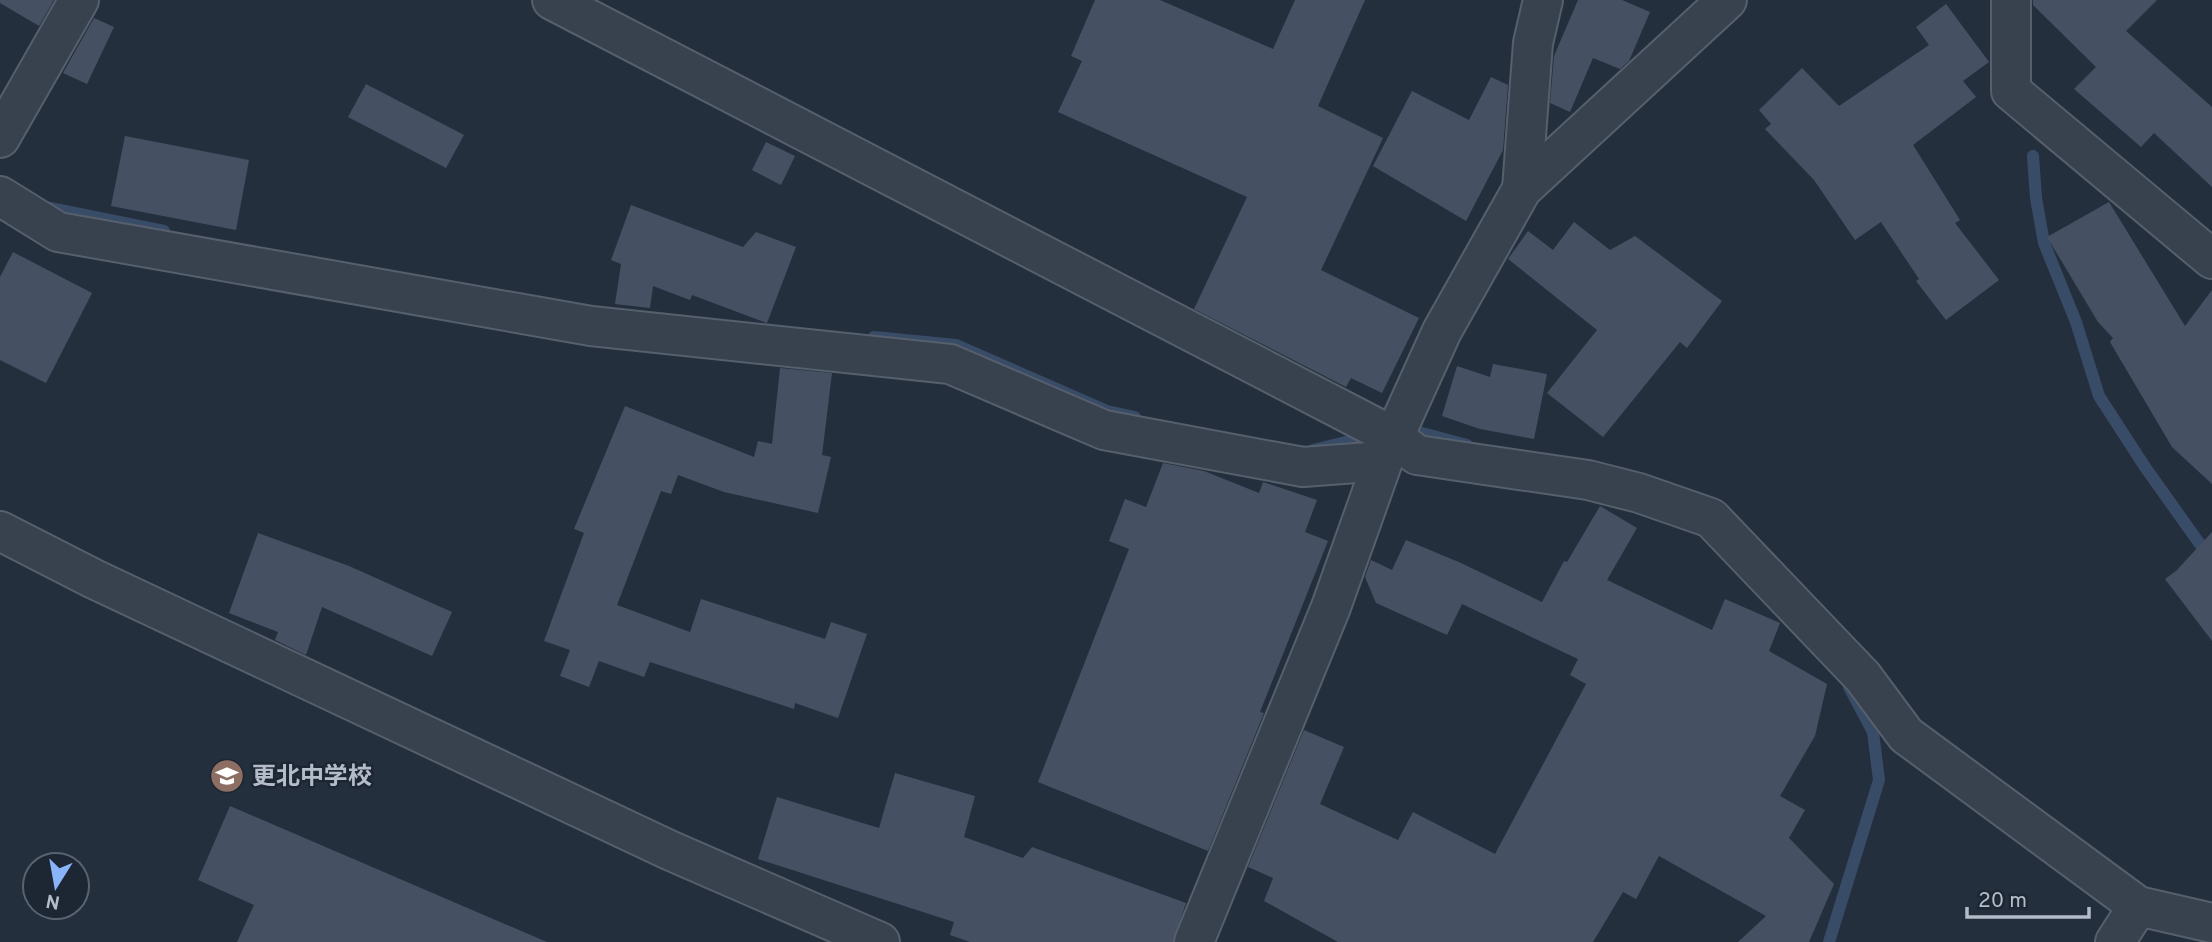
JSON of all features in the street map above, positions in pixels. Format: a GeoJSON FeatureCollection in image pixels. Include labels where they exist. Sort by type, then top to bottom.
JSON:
{"type":"FeatureCollection","features":[{"type":"Feature","properties":{"kind":"street"},"geometry":{"type":"LineString","coordinates":[[0,138],[79,0]]}},
{"type":"Feature","properties":{"kind":"street"},"geometry":{"type":"LineString","coordinates":[[552,0],[1389,449],[1588,480],[1639,493],[1711,517],[1863,677],[1906,735],[2138,906],[2212,923]]}},
{"type":"Feature","properties":{"kind":"street"},"geometry":{"type":"LineString","coordinates":[[1522,189],[1533,43],[1543,0]]}},
{"type":"Feature","properties":{"kind":"street"},"geometry":{"type":"LineString","coordinates":[[1194,942],[1331,607],[1389,449],[1442,331],[1522,189],[1727,0]]}},
{"type":"Feature","properties":{"kind":"street"},"geometry":{"type":"LineString","coordinates":[[2011,0],[2011,91],[2212,259]]}},
{"type":"Feature","properties":{"kind":"street"},"geometry":{"type":"LineString","coordinates":[[0,196],[58,232],[591,326],[950,364],[1104,430],[1303,467],[1389,449]]}},
{"type":"Feature","properties":{"kind":"street"},"geometry":{"type":"LineString","coordinates":[[0,531],[94,579],[656,844],[880,942]]}},
{"type":"Feature","properties":{"kind":"street"},"geometry":{"type":"LineString","coordinates":[[2115,942],[2138,906]]}},
{"type":"Feature","properties":{"kind":"building"},"geometry":{"type":"Polygon","coordinates":[[[0,0],[54,0],[39,26],[0,3],[0,0]]]}},
{"type":"Feature","properties":{"kind":"building"},"geometry":{"type":"Polygon","coordinates":[[[1095,0],[1160,0],[1273,49],[1295,0],[1365,0],[1318,106],[1383,138],[1321,270],[1419,318],[1382,393],[1351,378],[1346,387],[1194,309],[1247,197],[1058,112],[1082,61],[1071,56],[1095,0]]]}},
{"type":"Feature","properties":{"kind":"building"},"geometry":{"type":"Polygon","coordinates":[[[1578,0],[1622,0],[1650,12],[1629,61],[1620,69],[1593,58],[1570,112],[1550,103],[1554,56],[1578,0]]]}},
{"type":"Feature","properties":{"kind":"building"},"geometry":{"type":"Polygon","coordinates":[[[2033,0],[2157,0],[2126,31],[2212,107],[2212,187],[2154,133],[2141,147],[2074,89],[2096,67],[2033,5],[2033,0]]]}},
{"type":"Feature","properties":{"kind":"building"},"geometry":{"type":"Polygon","coordinates":[[[1946,4],[1989,62],[1963,81],[1976,97],[1913,145],[1960,220],[1955,223],[1999,280],[1946,320],[1916,281],[1919,279],[1881,222],[1855,240],[1814,180],[1765,129],[1771,124],[1759,110],[1802,68],[1839,106],[1929,45],[1916,27],[1946,4]]]}},
{"type":"Feature","properties":{"kind":"building"},"geometry":{"type":"Polygon","coordinates":[[[94,18],[114,27],[87,84],[63,73],[94,18]]]}},
{"type":"Feature","properties":{"kind":"building"},"geometry":{"type":"Polygon","coordinates":[[[1491,77],[1508,85],[1503,150],[1466,221],[1373,166],[1412,91],[1469,120],[1491,77]]]}},
{"type":"Feature","properties":{"kind":"building"},"geometry":{"type":"Polygon","coordinates":[[[366,84],[464,135],[446,168],[348,117],[366,84]]]}},
{"type":"Feature","properties":{"kind":"building"},"geometry":{"type":"Polygon","coordinates":[[[125,136],[249,160],[236,230],[111,206],[125,136]]]}},
{"type":"Feature","properties":{"kind":"building"},"geometry":{"type":"Polygon","coordinates":[[[766,142],[795,156],[781,185],[752,170],[766,142]]]}},
{"type":"Feature","properties":{"kind":"building"},"geometry":{"type":"Polygon","coordinates":[[[2109,202],[2185,326],[2212,290],[2212,484],[2172,447],[2110,342],[2113,338],[2098,322],[2047,237],[2109,202]]]}},
{"type":"Feature","properties":{"kind":"building"},"geometry":{"type":"Polygon","coordinates":[[[631,205],[743,247],[756,232],[796,247],[767,323],[692,295],[690,300],[653,286],[650,308],[615,304],[621,264],[611,260],[631,205]]]}},
{"type":"Feature","properties":{"kind":"building"},"geometry":{"type":"Polygon","coordinates":[[[1574,222],[1610,250],[1635,236],[1722,301],[1687,348],[1680,342],[1603,437],[1547,393],[1597,330],[1508,259],[1528,231],[1553,250],[1574,222]]]}},
{"type":"Feature","properties":{"kind":"building"},"geometry":{"type":"Polygon","coordinates":[[[13,252],[92,293],[46,383],[0,360],[0,277],[13,252]]]}},
{"type":"Feature","properties":{"kind":"building"},"geometry":{"type":"Polygon","coordinates":[[[1493,364],[1547,374],[1534,439],[1480,429],[1442,416],[1457,366],[1490,377],[1493,364]]]}},
{"type":"Feature","properties":{"kind":"building"},"geometry":{"type":"Polygon","coordinates":[[[780,368],[832,373],[822,455],[831,457],[818,513],[724,492],[678,475],[671,494],[661,491],[617,605],[690,632],[701,599],[825,639],[831,622],[867,634],[838,718],[795,703],[794,709],[650,662],[644,677],[599,661],[589,687],[560,676],[570,650],[544,641],[584,533],[574,529],[625,406],[754,457],[758,441],[772,444],[780,368]]]}},
{"type":"Feature","properties":{"kind":"building"},"geometry":{"type":"Polygon","coordinates":[[[1163,463],[1204,471],[1259,493],[1263,482],[1317,500],[1305,532],[1328,541],[1260,712],[1264,713],[1208,851],[1038,782],[1129,549],[1109,541],[1125,499],[1146,507],[1163,463]]]}},
{"type":"Feature","properties":{"kind":"building"},"geometry":{"type":"Polygon","coordinates":[[[1600,506],[1637,528],[1607,580],[1712,630],[1725,599],[1780,623],[1769,651],[1827,684],[1815,736],[1780,796],[1805,810],[1789,838],[1834,884],[1809,942],[1738,942],[1766,916],[1659,856],[1636,899],[1623,892],[1593,942],[1338,942],[1264,901],[1273,878],[1248,867],[1304,730],[1344,747],[1320,804],[1398,840],[1413,812],[1495,854],[1586,684],[1570,675],[1578,659],[1462,604],[1447,635],[1376,603],[1365,577],[1371,560],[1392,570],[1406,540],[1542,602],[1564,561],[1567,562],[1600,506]]]}},
{"type":"Feature","properties":{"kind":"building"},"geometry":{"type":"Polygon","coordinates":[[[2212,532],[2212,641],[2165,579],[2176,571],[2212,532]]]}},
{"type":"Feature","properties":{"kind":"building"},"geometry":{"type":"Polygon","coordinates":[[[258,533],[349,566],[452,612],[432,656],[322,607],[306,655],[275,640],[278,632],[229,613],[258,533]]]}},
{"type":"Feature","properties":{"kind":"building"},"geometry":{"type":"Polygon","coordinates":[[[895,773],[975,796],[964,837],[1023,858],[1032,847],[1186,903],[1173,942],[970,942],[950,935],[954,922],[758,859],[777,797],[879,828],[895,773]]]}},
{"type":"Feature","properties":{"kind":"building"},"geometry":{"type":"Polygon","coordinates":[[[230,806],[547,942],[237,942],[254,905],[198,880],[230,806]]]}},
{"type":"Feature","properties":{"kind":"waterway"},"geometry":{"type":"LineString","coordinates":[[2033,156],[2036,198],[2044,243],[2076,322],[2099,396],[2145,467],[2212,561]]}},
{"type":"Feature","properties":{"kind":"waterway"},"geometry":{"type":"LineString","coordinates":[[45,207],[164,231]]}},
{"type":"Feature","properties":{"kind":"waterway"},"geometry":{"type":"LineString","coordinates":[[874,337],[956,345],[1107,411],[1135,417]]}},
{"type":"Feature","properties":{"kind":"waterway"},"geometry":{"type":"LineString","coordinates":[[1422,433],[1467,445]]}},
{"type":"Feature","properties":{"kind":"waterway"},"geometry":{"type":"LineString","coordinates":[[1313,450],[1354,440]]}},
{"type":"Feature","properties":{"kind":"waterway"},"geometry":{"type":"LineString","coordinates":[[1829,942],[1879,780],[1873,732],[1849,687]]}},
{"type":"Feature","properties":{"kind":"place","name":"更北中学校"},"geometry":{"type":"Point","coordinates":[227,776]}}]}
